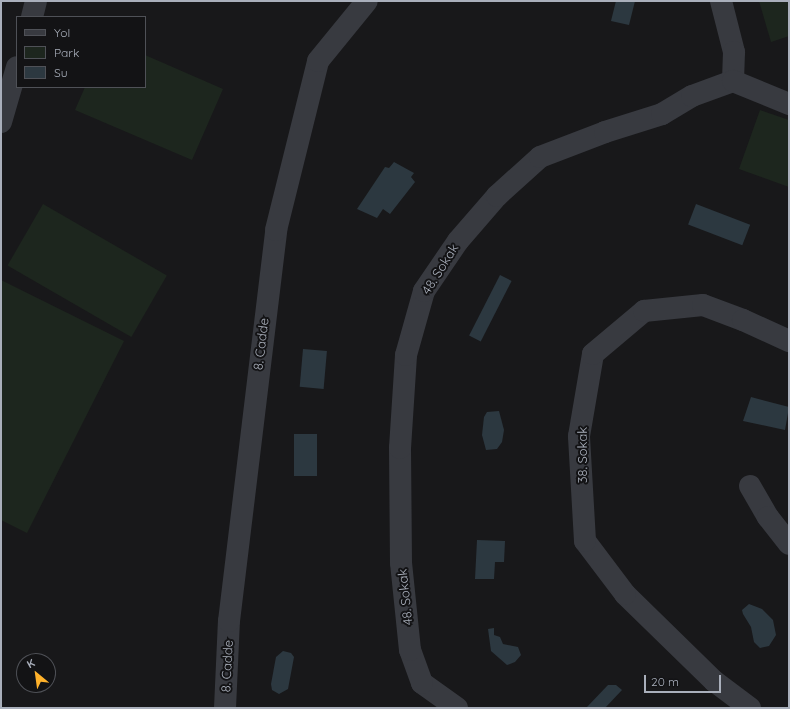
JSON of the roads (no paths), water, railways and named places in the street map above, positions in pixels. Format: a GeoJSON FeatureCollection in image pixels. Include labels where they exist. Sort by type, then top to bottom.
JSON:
{"type":"FeatureCollection","features":[{"type":"Feature","properties":{"kind":"street"},"geometry":{"type":"LineString","coordinates":[[32,16],[36,1]]}},
{"type":"Feature","properties":{"kind":"street","name":"8. Cadde"},"geometry":{"type":"LineString","coordinates":[[225,708],[229,621],[276,230],[318,61],[367,1]]}},
{"type":"Feature","properties":{"kind":"street"},"geometry":{"type":"LineString","coordinates":[[722,1],[734,52],[733,81],[789,104]]}},
{"type":"Feature","properties":{"kind":"street"},"geometry":{"type":"LineString","coordinates":[[1,122],[16,70]]}},
{"type":"Feature","properties":{"kind":"street","name":"48. Sokak"},"geometry":{"type":"LineString","coordinates":[[457,708],[422,683],[410,650],[401,563],[400,448],[406,355],[424,291],[458,240],[497,196],[540,157],[605,132],[662,114],[692,96],[733,81]]}},
{"type":"Feature","properties":{"kind":"street","name":"38. Sokak"},"geometry":{"type":"LineString","coordinates":[[750,708],[714,681],[625,594],[585,541],[579,436],[593,354],[644,311],[703,305],[743,320],[789,341]]}},
{"type":"Feature","properties":{"kind":"street"},"geometry":{"type":"LineString","coordinates":[[750,486],[768,517],[789,544]]}},
{"type":"Feature","properties":{"kind":"water"},"geometry":{"type":"Polygon","coordinates":[[[616,1],[635,1],[629,25],[611,21],[616,1]]]}},
{"type":"Feature","properties":{"kind":"water"},"geometry":{"type":"Polygon","coordinates":[[[394,162],[414,173],[411,177],[415,182],[390,214],[383,209],[377,218],[357,209],[385,167],[389,168],[394,162]]]}},
{"type":"Feature","properties":{"kind":"water"},"geometry":{"type":"Polygon","coordinates":[[[696,204],[750,225],[742,245],[688,225],[696,204]]]}},
{"type":"Feature","properties":{"kind":"water"},"geometry":{"type":"Polygon","coordinates":[[[500,275],[512,281],[481,341],[469,336],[500,275]]]}},
{"type":"Feature","properties":{"kind":"water"},"geometry":{"type":"Polygon","coordinates":[[[303,349],[327,351],[324,389],[300,387],[303,349]]]}},
{"type":"Feature","properties":{"kind":"water"},"geometry":{"type":"Polygon","coordinates":[[[751,397],[789,407],[785,430],[743,421],[751,397]]]}},
{"type":"Feature","properties":{"kind":"water"},"geometry":{"type":"Polygon","coordinates":[[[499,411],[504,430],[502,442],[497,449],[486,450],[482,435],[484,417],[487,412],[499,411]]]}},
{"type":"Feature","properties":{"kind":"water"},"geometry":{"type":"Polygon","coordinates":[[[294,434],[317,434],[317,476],[294,476],[294,434]]]}},
{"type":"Feature","properties":{"kind":"water"},"geometry":{"type":"Polygon","coordinates":[[[477,540],[505,541],[504,562],[495,562],[494,579],[475,579],[477,540]]]}},
{"type":"Feature","properties":{"kind":"water"},"geometry":{"type":"Polygon","coordinates":[[[749,604],[762,609],[773,620],[776,635],[769,646],[760,648],[754,642],[751,627],[742,610],[749,604]]]}},
{"type":"Feature","properties":{"kind":"water"},"geometry":{"type":"Polygon","coordinates":[[[494,628],[494,635],[500,637],[503,644],[518,647],[521,655],[515,662],[507,665],[491,651],[488,629],[494,628]]]}},
{"type":"Feature","properties":{"kind":"water"},"geometry":{"type":"Polygon","coordinates":[[[283,651],[291,653],[294,657],[288,689],[279,694],[272,690],[271,684],[276,657],[283,651]]]}},
{"type":"Feature","properties":{"kind":"water"},"geometry":{"type":"Polygon","coordinates":[[[608,685],[616,685],[622,690],[605,708],[586,708],[608,685]]]}}]}
